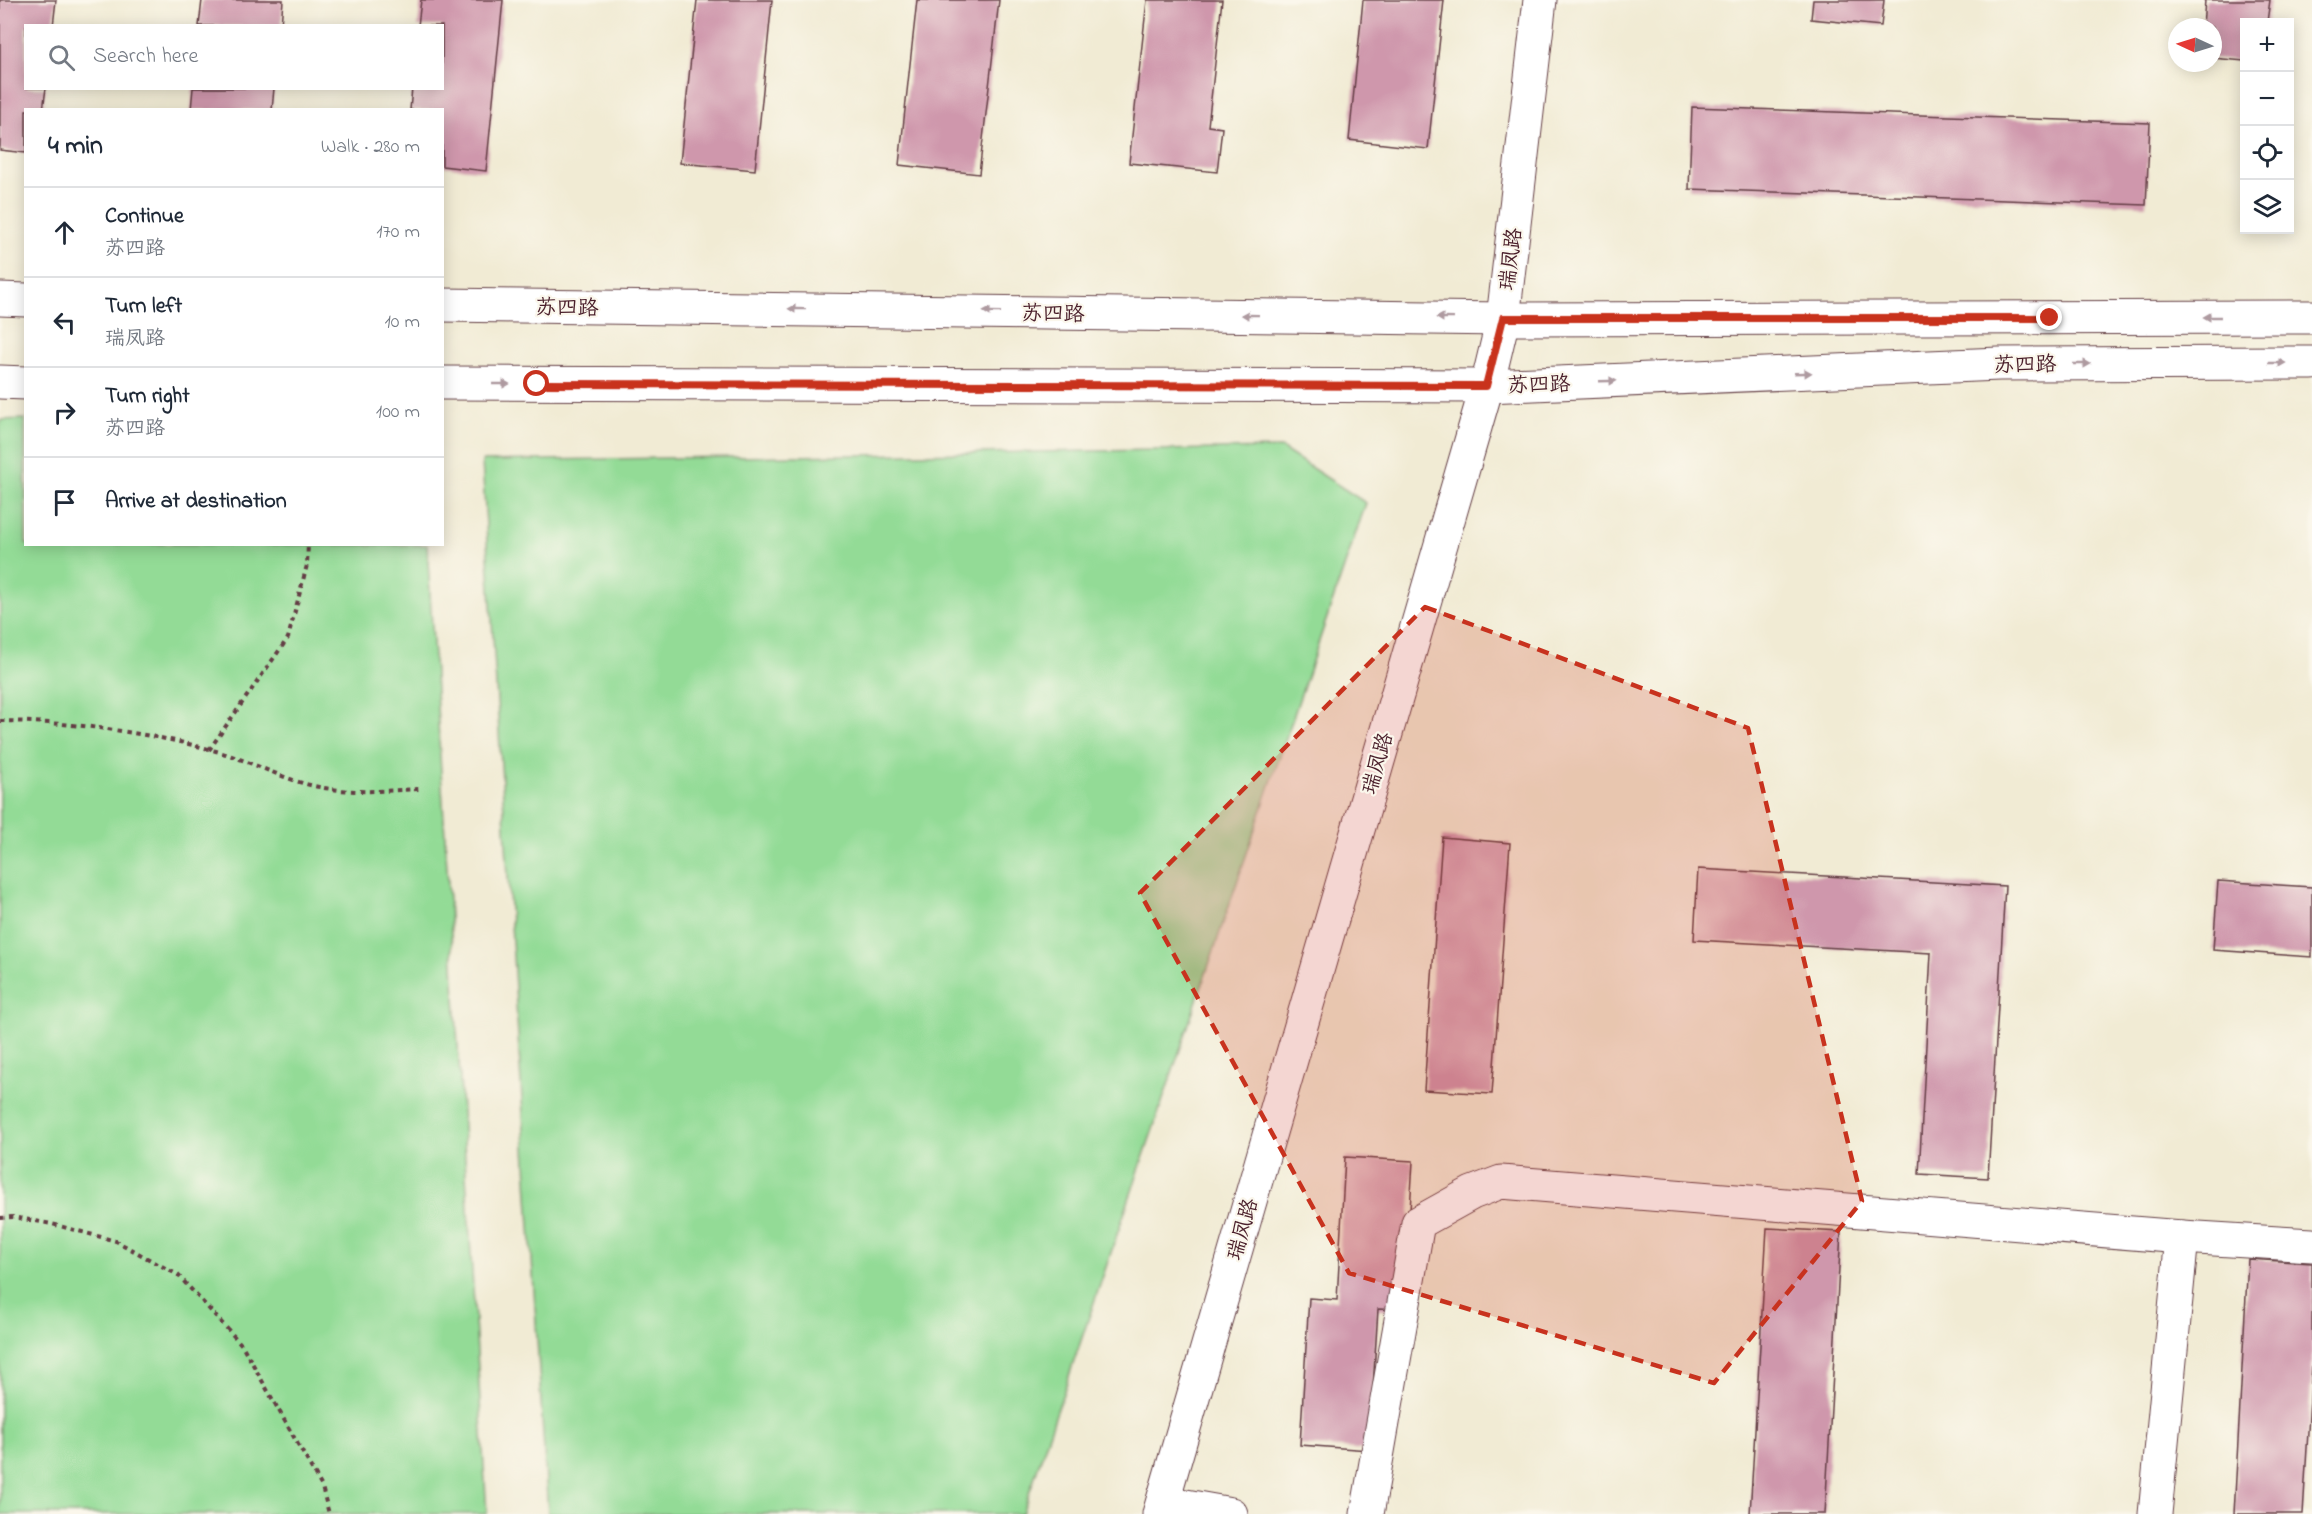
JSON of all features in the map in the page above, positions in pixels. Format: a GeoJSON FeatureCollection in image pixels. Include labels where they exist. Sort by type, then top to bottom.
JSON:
{"type":"FeatureCollection","features":[{"type":"Feature","properties":{"kind":"street","name":"瑞凤路"},"geometry":{"type":"LineString","coordinates":[[1161,1508],[1486,386],[1503,318],[1540,0]]}},
{"type":"Feature","properties":{"kind":"street"},"geometry":{"type":"LineString","coordinates":[[0,299],[24,300]]}},
{"type":"Feature","properties":{"kind":"street","name":"苏四路"},"geometry":{"type":"LineString","coordinates":[[444,305],[1503,318],[2312,317]]}},
{"type":"Feature","properties":{"kind":"street","name":"苏四路"},"geometry":{"type":"LineString","coordinates":[[444,383],[1486,386],[1999,364],[2312,363]]}},
{"type":"Feature","properties":{"kind":"street"},"geometry":{"type":"LineString","coordinates":[[0,382],[24,382]]}},
{"type":"Feature","properties":{"kind":"street"},"geometry":{"type":"LineString","coordinates":[[1367,1514],[1418,1223],[1472,1193],[1501,1182],[2182,1237],[2312,1245]]}},
{"type":"Feature","properties":{"kind":"street"},"geometry":{"type":"LineString","coordinates":[[2155,1514],[2182,1237]]}},
{"type":"Feature","properties":{"kind":"street"},"geometry":{"type":"LineString","coordinates":[[1161,1508],[1232,1514]]}},
{"type":"Feature","properties":{"kind":"path"},"geometry":{"type":"LineString","coordinates":[[209,750],[288,638],[307,565],[308,546]]}},
{"type":"Feature","properties":{"kind":"path"},"geometry":{"type":"LineString","coordinates":[[0,721],[83,727],[151,736],[209,750],[310,785],[363,792],[419,789]]}},
{"type":"Feature","properties":{"kind":"path"},"geometry":{"type":"LineString","coordinates":[[0,1218],[13,1217],[52,1224],[116,1241],[178,1275],[242,1345],[322,1487],[329,1514]]}},
{"type":"Feature","properties":{"kind":"highlighted area"},"geometry":{"type":"Polygon","coordinates":[[[1425,607],[1748,728],[1862,1201],[1714,1383],[1349,1273],[1140,893],[1425,607]]]}},
{"type":"Feature","properties":{"kind":"green space"},"geometry":{"type":"Polygon","coordinates":[[[24,419],[24,546],[427,546],[487,1514],[0,1514],[0,420],[24,419]]]}},
{"type":"Feature","properties":{"kind":"green space"},"geometry":{"type":"Polygon","coordinates":[[[1281,448],[1366,503],[1022,1514],[548,1514],[482,461],[1281,448]]]}},
{"type":"Feature","properties":{"kind":"building"},"geometry":{"type":"Polygon","coordinates":[[[0,0],[56,0],[53,24],[24,24],[24,90],[46,90],[43,108],[24,108],[24,153],[0,150],[0,0]]]}},
{"type":"Feature","properties":{"kind":"building"},"geometry":{"type":"Polygon","coordinates":[[[202,0],[283,0],[281,24],[199,24],[202,0]]]}},
{"type":"Feature","properties":{"kind":"building"},"geometry":{"type":"Polygon","coordinates":[[[421,0],[503,0],[486,171],[444,166],[444,108],[410,108],[412,90],[444,90],[444,24],[418,24],[421,0]]]}},
{"type":"Feature","properties":{"kind":"building"},"geometry":{"type":"Polygon","coordinates":[[[697,0],[772,0],[755,170],[680,163],[697,0]]]}},
{"type":"Feature","properties":{"kind":"building"},"geometry":{"type":"Polygon","coordinates":[[[917,0],[999,0],[979,174],[899,165],[917,0]]]}},
{"type":"Feature","properties":{"kind":"building"},"geometry":{"type":"Polygon","coordinates":[[[1147,0],[1222,0],[1208,126],[1222,128],[1217,172],[1129,163],[1147,0]]]}},
{"type":"Feature","properties":{"kind":"building"},"geometry":{"type":"Polygon","coordinates":[[[1363,0],[1444,0],[1428,149],[1349,140],[1363,0]]]}},
{"type":"Feature","properties":{"kind":"building"},"geometry":{"type":"Polygon","coordinates":[[[1813,0],[1884,0],[1881,26],[1811,19],[1813,0]]]}},
{"type":"Feature","properties":{"kind":"building"},"geometry":{"type":"Polygon","coordinates":[[[2205,0],[2270,0],[2268,18],[2240,18],[2240,61],[2222,59],[2222,18],[2204,18],[2205,0]]]}},
{"type":"Feature","properties":{"kind":"building"},"geometry":{"type":"Polygon","coordinates":[[[193,90],[274,90],[272,108],[191,108],[193,90]]]}},
{"type":"Feature","properties":{"kind":"building"},"geometry":{"type":"Polygon","coordinates":[[[1692,107],[2150,123],[2146,205],[1689,189],[1692,107]]]}},
{"type":"Feature","properties":{"kind":"building"},"geometry":{"type":"Polygon","coordinates":[[[1442,837],[1510,843],[1492,1094],[1424,1090],[1442,837]]]}},
{"type":"Feature","properties":{"kind":"building"},"geometry":{"type":"Polygon","coordinates":[[[1698,869],[2005,886],[1988,1178],[1919,1174],[1931,953],[1694,940],[1698,869]]]}},
{"type":"Feature","properties":{"kind":"building"},"geometry":{"type":"Polygon","coordinates":[[[2218,881],[2312,887],[2312,957],[2213,950],[2218,881]]]}},
{"type":"Feature","properties":{"kind":"building"},"geometry":{"type":"Polygon","coordinates":[[[1345,1157],[1413,1161],[1404,1310],[1378,1309],[1369,1450],[1300,1445],[1309,1298],[1337,1300],[1345,1157]]]}},
{"type":"Feature","properties":{"kind":"building"},"geometry":{"type":"Polygon","coordinates":[[[1767,1228],[1841,1232],[1825,1514],[1750,1514],[1767,1228]]]}},
{"type":"Feature","properties":{"kind":"building"},"geometry":{"type":"Polygon","coordinates":[[[2248,1259],[2312,1263],[2312,1365],[2303,1514],[2234,1514],[2248,1259]]]}},
{"type":"Feature","properties":{"kind":"route"},"geometry":{"type":"LineString","coordinates":[[537,384],[1486,386],[1503,318],[2050,318]]}}]}
